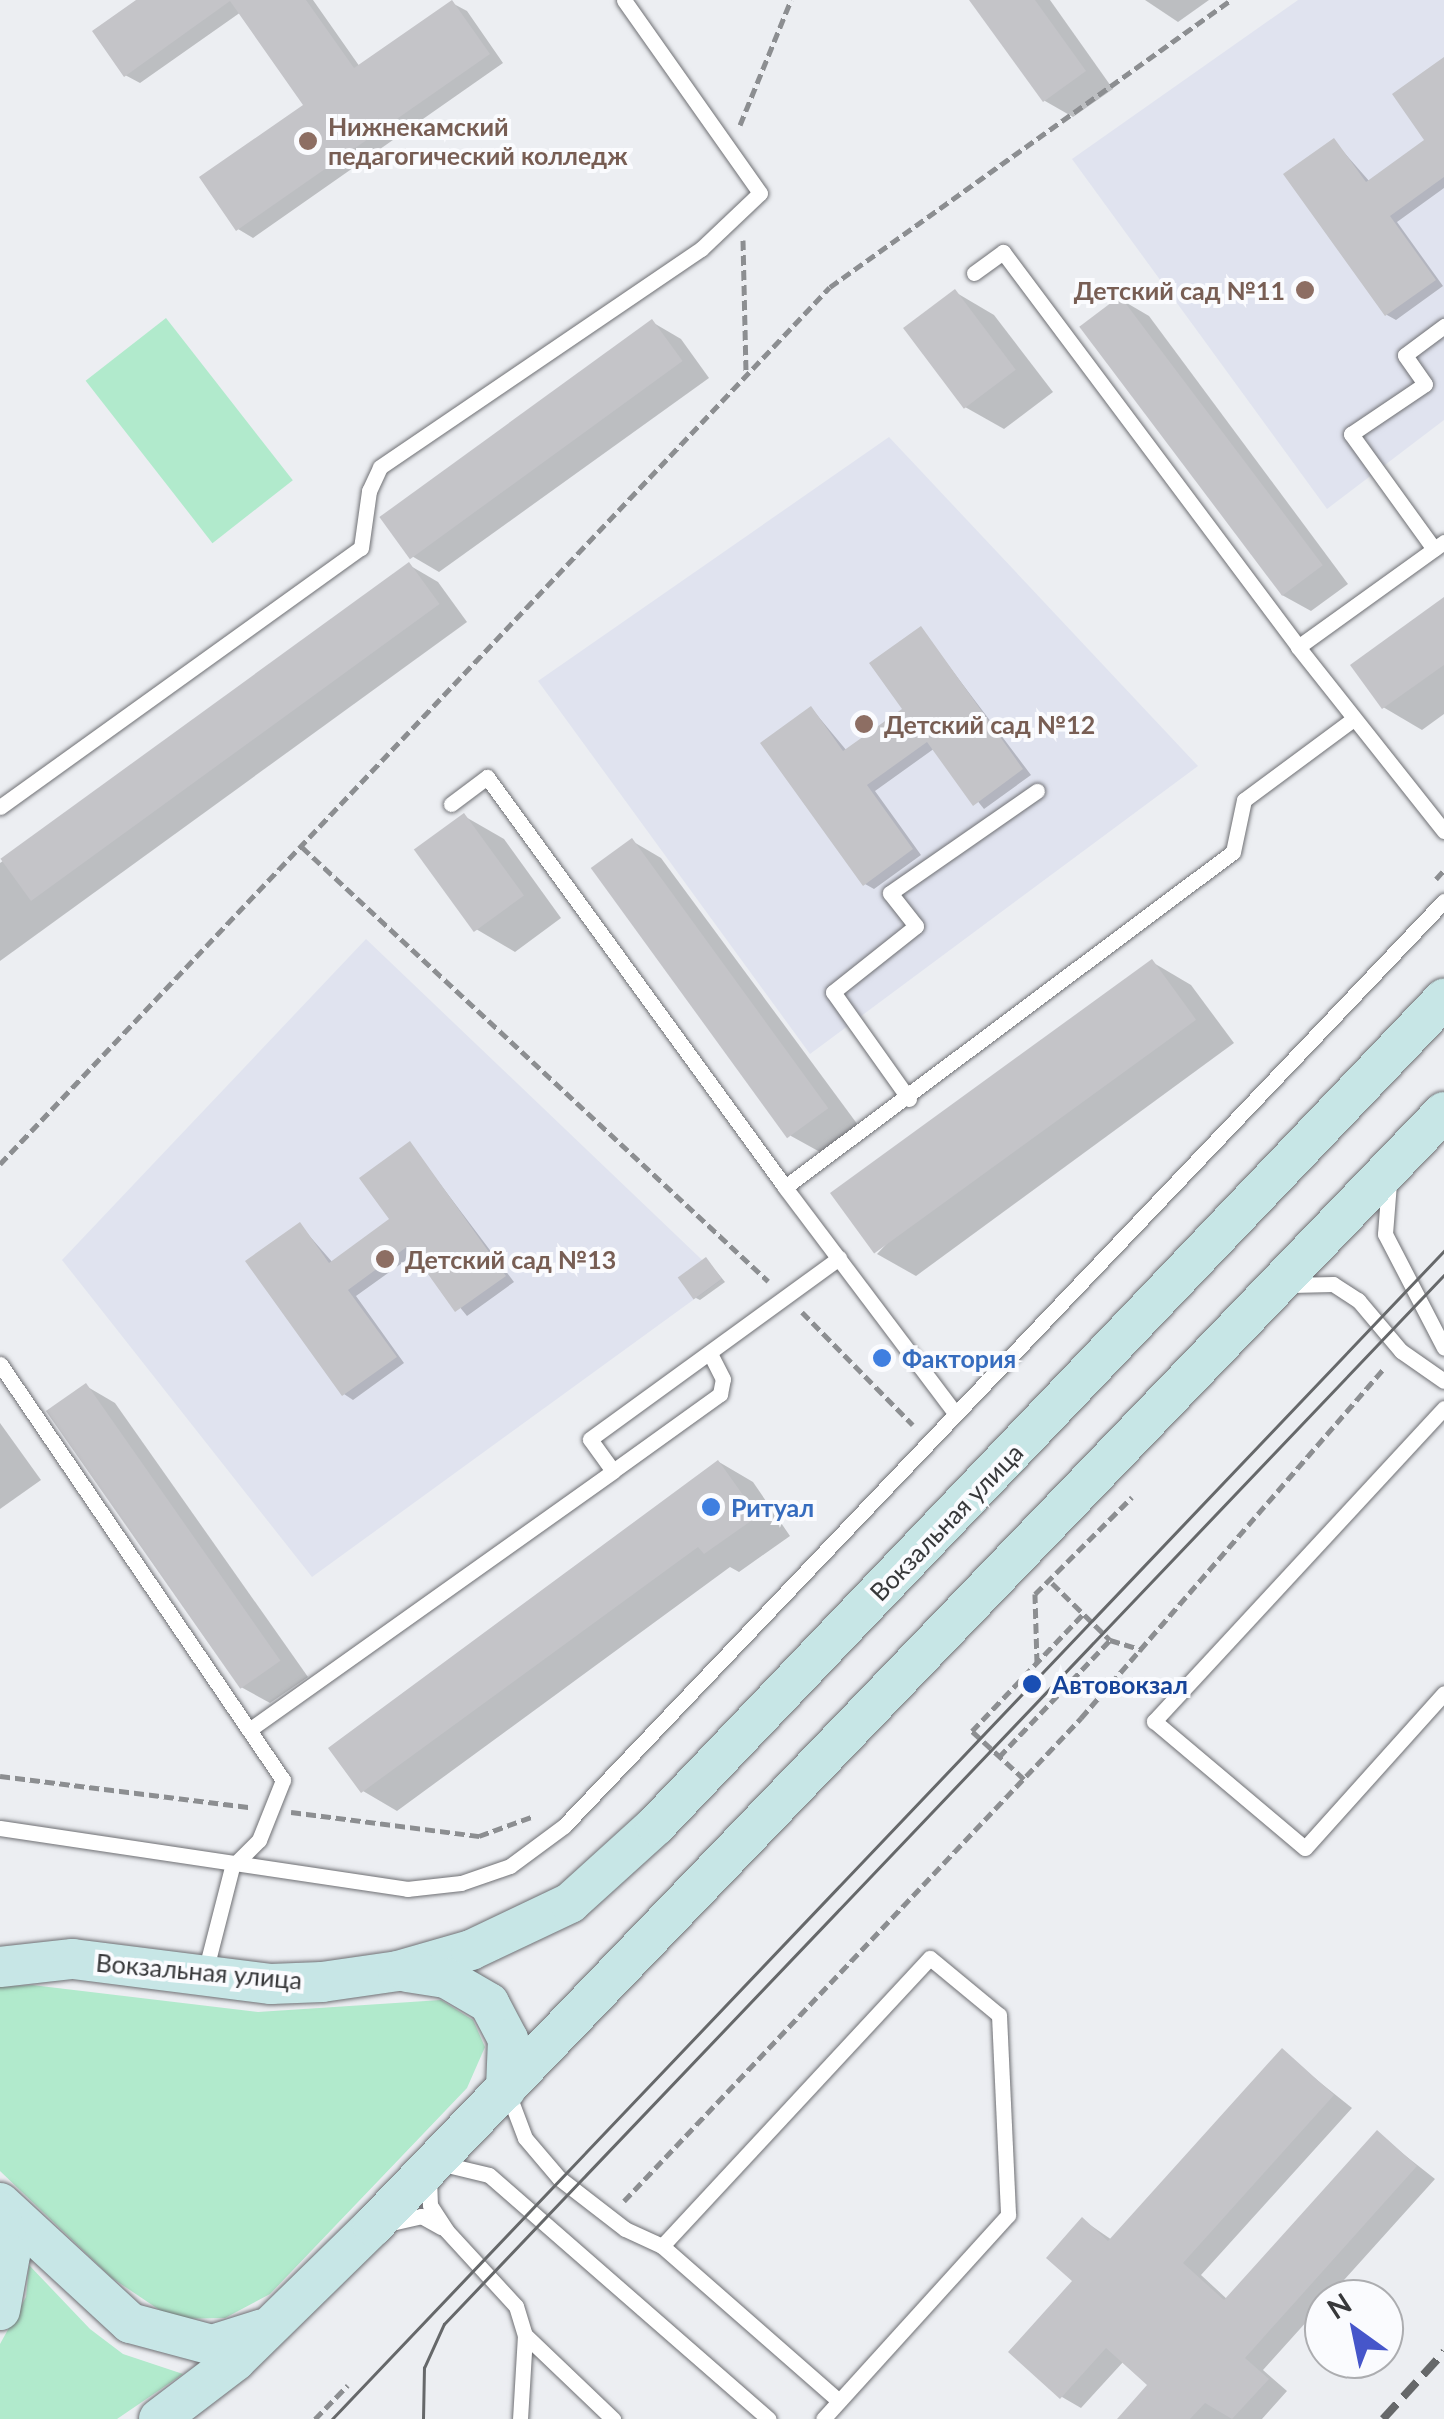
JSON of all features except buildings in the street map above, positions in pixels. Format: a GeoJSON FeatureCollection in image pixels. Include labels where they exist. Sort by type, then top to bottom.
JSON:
{"type":"FeatureCollection","features":[{"type":"Feature","properties":{"kind":"main road","name":"Вокзальная улица"},"geometry":{"type":"LineString","coordinates":[[0,1967],[73,1959],[271,1984],[398,1971],[528,1927],[613,1867],[1444,999]]}},
{"type":"Feature","properties":{"kind":"main road"},"geometry":{"type":"LineString","coordinates":[[159,2419],[280,2320],[432,2166],[1444,1112]]}},
{"type":"Feature","properties":{"kind":"main road"},"geometry":{"type":"LineString","coordinates":[[0,1945],[73,1959]]}},
{"type":"Feature","properties":{"kind":"main road","name":"Вокзальная улица"},"geometry":{"type":"LineString","coordinates":[[398,1971],[446,1978],[489,2003],[508,2040],[506,2089]]}},
{"type":"Feature","properties":{"kind":"main road"},"geometry":{"type":"LineString","coordinates":[[0,2204],[99,2298],[154,2335],[212,2345],[280,2320]]}},
{"type":"Feature","properties":{"kind":"main road"},"geometry":{"type":"LineString","coordinates":[[0,2212],[10,2255],[0,2310]]}},
{"type":"Feature","properties":{"kind":"lane"},"geometry":{"type":"LineString","coordinates":[[0,807],[362,548],[369,491],[380,467],[702,249],[760,193],[624,0]]}},
{"type":"Feature","properties":{"kind":"lane"},"geometry":{"type":"LineString","coordinates":[[974,273],[1003,252],[1352,720],[1444,831]]}},
{"type":"Feature","properties":{"kind":"lane"},"geometry":{"type":"LineString","coordinates":[[1298,646],[1439,545],[1351,434],[1425,384],[1405,355],[1444,326]]}},
{"type":"Feature","properties":{"kind":"lane"},"geometry":{"type":"LineString","coordinates":[[785,1187],[909,1099],[1232,852],[1244,800],[1352,720]]}},
{"type":"Feature","properties":{"kind":"lane"},"geometry":{"type":"LineString","coordinates":[[451,804],[486,777],[955,1413]]}},
{"type":"Feature","properties":{"kind":"lane"},"geometry":{"type":"LineString","coordinates":[[909,1099],[833,992],[916,926],[890,893],[1037,791]]}},
{"type":"Feature","properties":{"kind":"lane"},"geometry":{"type":"LineString","coordinates":[[0,1828],[232,1867],[407,1890],[461,1883],[510,1866],[564,1826],[1444,901]]}},
{"type":"Feature","properties":{"kind":"lane"},"geometry":{"type":"LineString","coordinates":[[1392,1166],[1386,1234],[1444,1348]]}},
{"type":"Feature","properties":{"kind":"lane"},"geometry":{"type":"LineString","coordinates":[[613,1471],[590,1439],[839,1258]]}},
{"type":"Feature","properties":{"kind":"lane"},"geometry":{"type":"LineString","coordinates":[[1277,1287],[1333,1284],[1358,1300],[1401,1350],[1444,1381]]}},
{"type":"Feature","properties":{"kind":"lane"},"geometry":{"type":"LineString","coordinates":[[249,1730],[720,1394],[723,1379],[710,1353]]}},
{"type":"Feature","properties":{"kind":"lane"},"geometry":{"type":"LineString","coordinates":[[0,1364],[283,1780],[259,1840],[232,1867],[204,1976]]}},
{"type":"Feature","properties":{"kind":"lane"},"geometry":{"type":"LineString","coordinates":[[1444,1408],[1154,1721],[1304,1848],[1444,1693]]}},
{"type":"Feature","properties":{"kind":"lane"},"geometry":{"type":"LineString","coordinates":[[662,2246],[930,1958],[1000,2015],[1008,2214],[824,2419]]}},
{"type":"Feature","properties":{"kind":"lane"},"geometry":{"type":"LineString","coordinates":[[506,2089],[536,2154],[608,2217],[662,2246],[839,2402]]}},
{"type":"Feature","properties":{"kind":"lane"},"geometry":{"type":"LineString","coordinates":[[520,2419],[526,2336],[516,2306],[492,2273],[446,2230],[430,2206],[432,2166],[489,2175],[770,2419]]}},
{"type":"Feature","properties":{"kind":"lane"},"geometry":{"type":"LineString","coordinates":[[373,2226],[421,2216],[446,2230]]}},
{"type":"Feature","properties":{"kind":"lane"},"geometry":{"type":"LineString","coordinates":[[526,2336],[613,2419]]}},
{"type":"Feature","properties":{"kind":"path"},"geometry":{"type":"LineString","coordinates":[[730,150],[791,0]]}},
{"type":"Feature","properties":{"kind":"path"},"geometry":{"type":"LineString","coordinates":[[0,1164],[830,287],[1231,0]]}},
{"type":"Feature","properties":{"kind":"path"},"geometry":{"type":"LineString","coordinates":[[742,210],[746,377]]}},
{"type":"Feature","properties":{"kind":"path"},"geometry":{"type":"LineString","coordinates":[[302,847],[787,1298],[913,1423],[921,1448]]}},
{"type":"Feature","properties":{"kind":"path"},"geometry":{"type":"LineString","coordinates":[[1430,884],[1444,870]]}},
{"type":"Feature","properties":{"kind":"path"},"geometry":{"type":"LineString","coordinates":[[608,2217],[1143,1650],[1401,1350]]}},
{"type":"Feature","properties":{"kind":"path"},"geometry":{"type":"LineString","coordinates":[[900,1437],[940,1394]]}},
{"type":"Feature","properties":{"kind":"path"},"geometry":{"type":"LineString","coordinates":[[1037,1663],[1035,1594],[1052,1583],[1132,1497]]}},
{"type":"Feature","properties":{"kind":"path"},"geometry":{"type":"LineString","coordinates":[[1052,1583],[1110,1640],[1143,1650]]}},
{"type":"Feature","properties":{"kind":"path"},"geometry":{"type":"LineString","coordinates":[[1024,1779],[972,1732],[1083,1614]]}},
{"type":"Feature","properties":{"kind":"path"},"geometry":{"type":"LineString","coordinates":[[999,1757],[1110,1640]]}},
{"type":"Feature","properties":{"kind":"path"},"geometry":{"type":"LineString","coordinates":[[0,1776],[479,1836],[539,1814]]}},
{"type":"Feature","properties":{"kind":"path"},"geometry":{"type":"LineString","coordinates":[[315,2419],[348,2384]]}},
{"type":"Feature","properties":{"kind":"shaded area","name":"Детский сад №11"},"geometry":{"type":"Polygon","coordinates":[[[1298,0],[1444,0],[1444,420],[1327,509],[1072,159],[1298,0]]]}},
{"type":"Feature","properties":{"kind":"shaded area","name":"Детский сад №12"},"geometry":{"type":"Polygon","coordinates":[[[889,437],[1198,766],[810,1054],[538,681],[889,437]]]}},
{"type":"Feature","properties":{"kind":"shaded area","name":"Детский сад №13"},"geometry":{"type":"Polygon","coordinates":[[[366,939],[722,1279],[312,1577],[62,1260],[366,939]]]}},
{"type":"Feature","properties":{"kind":"green space"},"geometry":{"type":"Polygon","coordinates":[[[166,318],[293,480],[212,543],[86,381],[166,318]]]}},
{"type":"Feature","properties":{"kind":"green space"},"geometry":{"type":"Polygon","coordinates":[[[32,1985],[258,2012],[441,2000],[473,2020],[485,2047],[467,2088],[270,2294],[225,2318],[173,2319],[112,2278],[0,2171],[0,1987],[32,1985]]]}},
{"type":"Feature","properties":{"kind":"green space"},"geometry":{"type":"Polygon","coordinates":[[[29,2265],[90,2329],[123,2354],[183,2374],[117,2419],[0,2419],[0,2344],[26,2297],[29,2265]]]}},
{"type":"Feature","properties":{"kind":"tram line"},"geometry":{"type":"LineString","coordinates":[[332,2419],[1444,1251]]}},
{"type":"Feature","properties":{"kind":"tram line"},"geometry":{"type":"LineString","coordinates":[[423,2419],[424,2368],[444,2324],[1444,1275]]}},
{"type":"Feature","properties":{"kind":"railway"},"geometry":{"type":"LineString","coordinates":[[1383,2419],[1444,2352]]}},
{"type":"Feature","properties":{"kind":"place","name":"Нижнекамский педагогический колледж"},"geometry":{"type":"Point","coordinates":[308,141]}},
{"type":"Feature","properties":{"kind":"place","name":"Детский сад №11"},"geometry":{"type":"Point","coordinates":[1305,290]}},
{"type":"Feature","properties":{"kind":"place","name":"Детский сад №12"},"geometry":{"type":"Point","coordinates":[864,724]}},
{"type":"Feature","properties":{"kind":"place","name":"Детский сад №13"},"geometry":{"type":"Point","coordinates":[385,1259]}},
{"type":"Feature","properties":{"kind":"place","name":"Фактория"},"geometry":{"type":"Point","coordinates":[882,1358]}},
{"type":"Feature","properties":{"kind":"place","name":"Ритуал"},"geometry":{"type":"Point","coordinates":[711,1507]}},
{"type":"Feature","properties":{"kind":"place","name":"Автовокзал"},"geometry":{"type":"Point","coordinates":[1032,1684]}}]}
